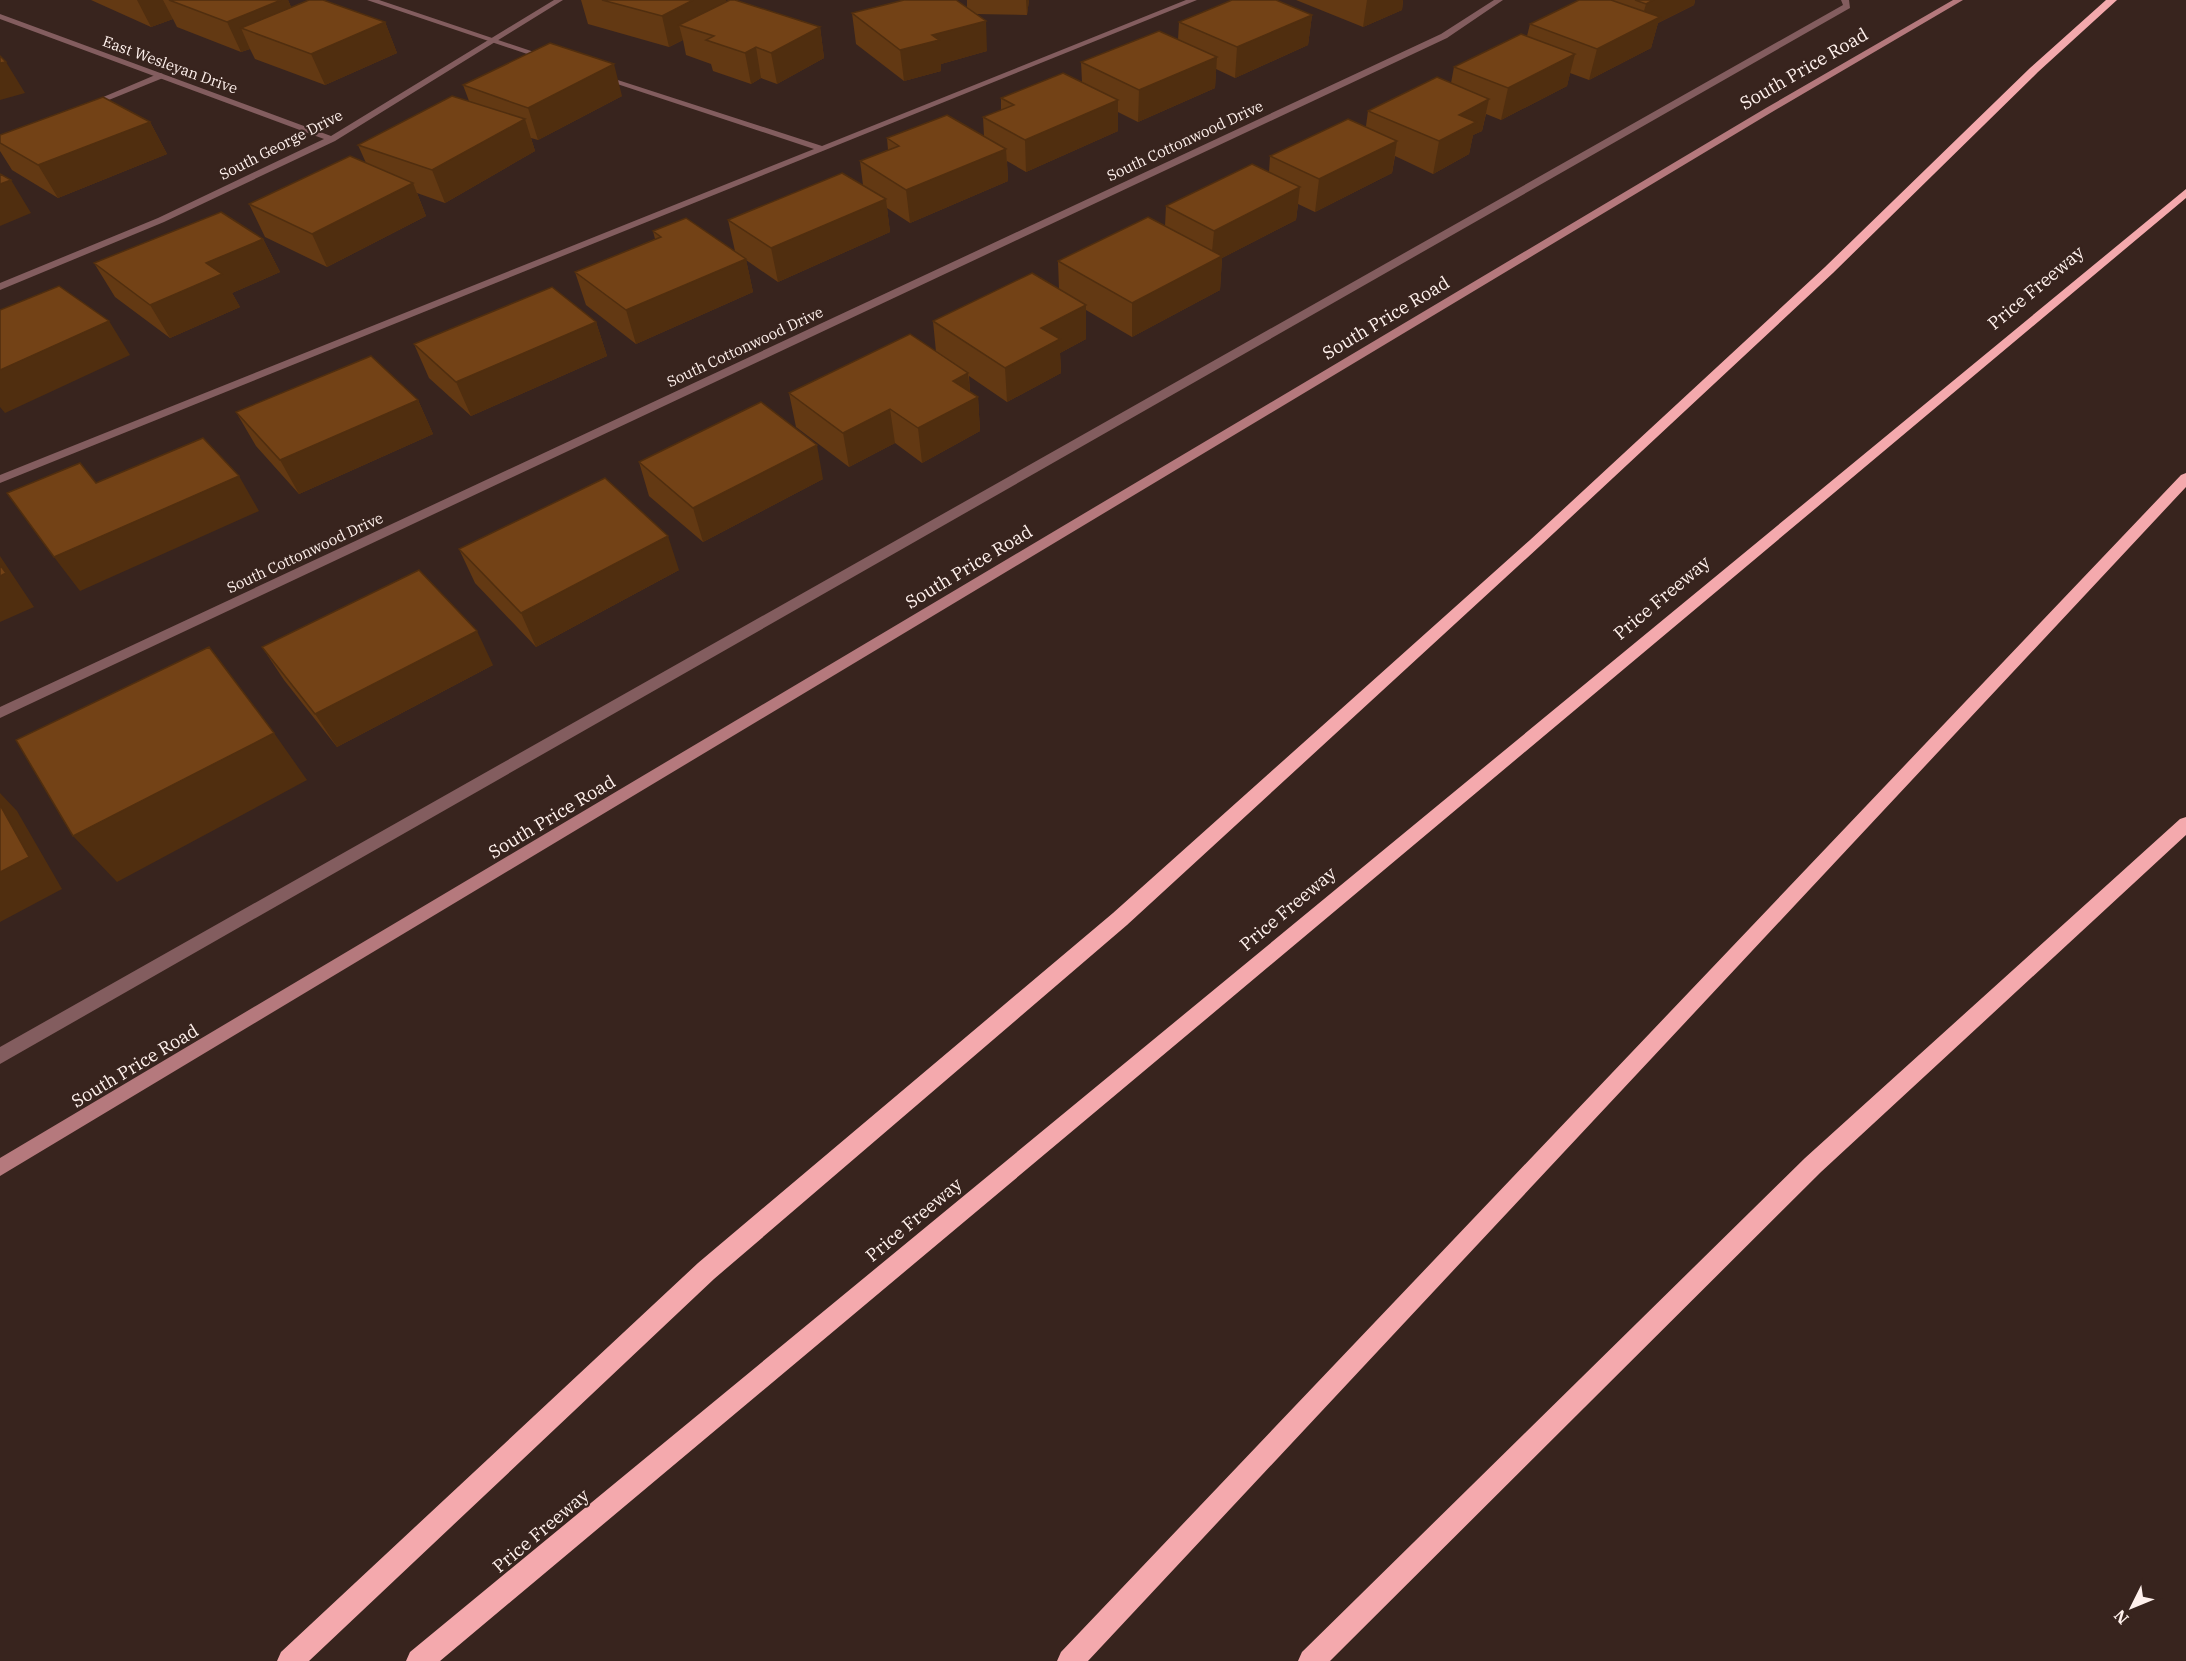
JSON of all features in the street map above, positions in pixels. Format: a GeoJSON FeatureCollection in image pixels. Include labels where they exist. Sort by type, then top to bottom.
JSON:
{"type":"FeatureCollection","features":[{"type":"Feature","properties":{"kind":"highway"},"geometry":{"type":"LineString","coordinates":[[290,1661],[706,1271],[1120,919],[1509,567],[1829,270],[2034,70],[2112,0]]}},
{"type":"Feature","properties":{"kind":"highway","name":"Price Freeway"},"geometry":{"type":"LineString","coordinates":[[419,1661],[2186,192]]}},
{"type":"Feature","properties":{"kind":"highway"},"geometry":{"type":"LineString","coordinates":[[1070,1661],[2186,478]]}},
{"type":"Feature","properties":{"kind":"highway"},"geometry":{"type":"LineString","coordinates":[[1311,1661],[1813,1165],[2186,824]]}},
{"type":"Feature","properties":{"kind":"main road","name":"South Price Road"},"geometry":{"type":"LineString","coordinates":[[0,1168],[1758,116],[1959,0]]}},
{"type":"Feature","properties":{"kind":"street"},"geometry":{"type":"LineString","coordinates":[[371,0],[564,63]]}},
{"type":"Feature","properties":{"kind":"street","name":"South George Drive"},"geometry":{"type":"LineString","coordinates":[[0,287],[161,220],[332,139],[559,0]]}},
{"type":"Feature","properties":{"kind":"street"},"geometry":{"type":"LineString","coordinates":[[0,479],[1193,0]]}},
{"type":"Feature","properties":{"kind":"street","name":"South Cottonwood Drive"},"geometry":{"type":"LineString","coordinates":[[0,713],[1444,36],[1499,0]]}},
{"type":"Feature","properties":{"kind":"street"},"geometry":{"type":"LineString","coordinates":[[0,1056],[1847,6],[1845,0]]}},
{"type":"Feature","properties":{"kind":"street","name":"East Wesleyan Drive"},"geometry":{"type":"LineString","coordinates":[[0,16],[332,139]]}},
{"type":"Feature","properties":{"kind":"street"},"geometry":{"type":"LineString","coordinates":[[587,71],[823,149]]}},
{"type":"Feature","properties":{"kind":"street"},"geometry":{"type":"LineString","coordinates":[[76,110],[160,76]]}},
{"type":"Feature","properties":{"kind":"building"},"geometry":{"type":"Polygon","coordinates":[[[169,0],[281,0],[227,22],[169,0]]]}},
{"type":"Feature","properties":{"kind":"building"},"geometry":{"type":"Polygon","coordinates":[[[309,0],[323,0],[385,22],[311,54],[241,28],[309,0]]]}},
{"type":"Feature","properties":{"kind":"building"},"geometry":{"type":"Polygon","coordinates":[[[602,0],[693,0],[662,16],[602,0]]]}},
{"type":"Feature","properties":{"kind":"building"},"geometry":{"type":"Polygon","coordinates":[[[730,0],[820,27],[771,53],[756,47],[745,53],[706,40],[714,36],[679,25],[730,0]]]}},
{"type":"Feature","properties":{"kind":"building"},"geometry":{"type":"Polygon","coordinates":[[[904,0],[956,0],[986,21],[932,35],[939,40],[900,50],[852,13],[904,0]]]}},
{"type":"Feature","properties":{"kind":"building"},"geometry":{"type":"Polygon","coordinates":[[[1232,0],[1276,0],[1312,15],[1237,47],[1179,22],[1232,0]]]}},
{"type":"Feature","properties":{"kind":"building"},"geometry":{"type":"Polygon","coordinates":[[[1579,0],[1611,0],[1660,17],[1597,49],[1530,24],[1579,0]]]}},
{"type":"Feature","properties":{"kind":"building"},"geometry":{"type":"Polygon","coordinates":[[[1635,0],[1653,0],[1646,4],[1635,0]]]}},
{"type":"Feature","properties":{"kind":"building"},"geometry":{"type":"Polygon","coordinates":[[[1159,31],[1217,57],[1139,90],[1081,62],[1159,31]]]}},
{"type":"Feature","properties":{"kind":"building"},"geometry":{"type":"Polygon","coordinates":[[[1521,34],[1575,54],[1508,88],[1454,67],[1521,34]]]}},
{"type":"Feature","properties":{"kind":"building"},"geometry":{"type":"Polygon","coordinates":[[[550,43],[614,64],[528,108],[463,85],[550,43]]]}},
{"type":"Feature","properties":{"kind":"building"},"geometry":{"type":"Polygon","coordinates":[[[1063,73],[1118,100],[1025,140],[983,117],[1014,105],[1001,98],[1063,73]]]}},
{"type":"Feature","properties":{"kind":"building"},"geometry":{"type":"Polygon","coordinates":[[[1437,77],[1489,99],[1459,115],[1476,122],[1439,141],[1368,111],[1437,77]]]}},
{"type":"Feature","properties":{"kind":"building"},"geometry":{"type":"Polygon","coordinates":[[[452,96],[525,119],[432,170],[358,145],[452,96]]]}},
{"type":"Feature","properties":{"kind":"building"},"geometry":{"type":"Polygon","coordinates":[[[103,97],[150,122],[38,165],[0,143],[0,135],[103,97]]]}},
{"type":"Feature","properties":{"kind":"building"},"geometry":{"type":"Polygon","coordinates":[[[947,115],[1006,149],[906,190],[860,161],[899,146],[887,138],[947,115]]]}},
{"type":"Feature","properties":{"kind":"building"},"geometry":{"type":"Polygon","coordinates":[[[1348,119],[1397,141],[1319,179],[1270,156],[1348,119]]]}},
{"type":"Feature","properties":{"kind":"building"},"geometry":{"type":"Polygon","coordinates":[[[350,156],[413,183],[312,234],[249,204],[350,156]]]}},
{"type":"Feature","properties":{"kind":"building"},"geometry":{"type":"Polygon","coordinates":[[[1252,164],[1300,187],[1214,231],[1166,206],[1252,164]]]}},
{"type":"Feature","properties":{"kind":"building"},"geometry":{"type":"Polygon","coordinates":[[[842,173],[886,199],[771,248],[728,220],[842,173]]]}},
{"type":"Feature","properties":{"kind":"building"},"geometry":{"type":"Polygon","coordinates":[[[0,174],[11,180],[0,184],[0,174]]]}},
{"type":"Feature","properties":{"kind":"building"},"geometry":{"type":"Polygon","coordinates":[[[221,212],[263,239],[206,263],[222,274],[150,305],[94,263],[221,212]]]}},
{"type":"Feature","properties":{"kind":"building"},"geometry":{"type":"Polygon","coordinates":[[[1148,217],[1222,256],[1132,303],[1058,261],[1148,217]]]}},
{"type":"Feature","properties":{"kind":"building"},"geometry":{"type":"Polygon","coordinates":[[[686,218],[746,259],[626,310],[575,272],[661,237],[653,231],[686,218]]]}},
{"type":"Feature","properties":{"kind":"building"},"geometry":{"type":"Polygon","coordinates":[[[1032,273],[1086,305],[1041,328],[1060,339],[1005,368],[933,321],[1032,273]]]}},
{"type":"Feature","properties":{"kind":"building"},"geometry":{"type":"Polygon","coordinates":[[[59,286],[109,321],[0,370],[0,310],[59,286]]]}},
{"type":"Feature","properties":{"kind":"building"},"geometry":{"type":"Polygon","coordinates":[[[552,287],[596,322],[456,382],[414,344],[552,287]]]}},
{"type":"Feature","properties":{"kind":"building"},"geometry":{"type":"Polygon","coordinates":[[[910,334],[968,373],[953,381],[978,397],[918,428],[890,409],[843,433],[789,393],[910,334]]]}},
{"type":"Feature","properties":{"kind":"building"},"geometry":{"type":"Polygon","coordinates":[[[371,356],[418,400],[280,460],[236,412],[371,356]]]}},
{"type":"Feature","properties":{"kind":"building"},"geometry":{"type":"Polygon","coordinates":[[[761,402],[817,445],[693,508],[639,462],[761,402]]]}},
{"type":"Feature","properties":{"kind":"building"},"geometry":{"type":"Polygon","coordinates":[[[203,438],[239,476],[54,557],[7,493],[80,463],[96,483],[203,438]]]}},
{"type":"Feature","properties":{"kind":"building"},"geometry":{"type":"Polygon","coordinates":[[[605,478],[668,536],[521,613],[459,549],[605,478]]]}},
{"type":"Feature","properties":{"kind":"building"},"geometry":{"type":"Polygon","coordinates":[[[0,565],[6,573],[0,576],[0,565]]]}},
{"type":"Feature","properties":{"kind":"building"},"geometry":{"type":"Polygon","coordinates":[[[419,570],[477,631],[315,714],[262,647],[419,570]]]}},
{"type":"Feature","properties":{"kind":"building"},"geometry":{"type":"Polygon","coordinates":[[[209,647],[274,733],[73,836],[16,740],[209,647]]]}},
{"type":"Feature","properties":{"kind":"building"},"geometry":{"type":"Polygon","coordinates":[[[0,805],[29,857],[0,872],[0,805]]]}}]}
